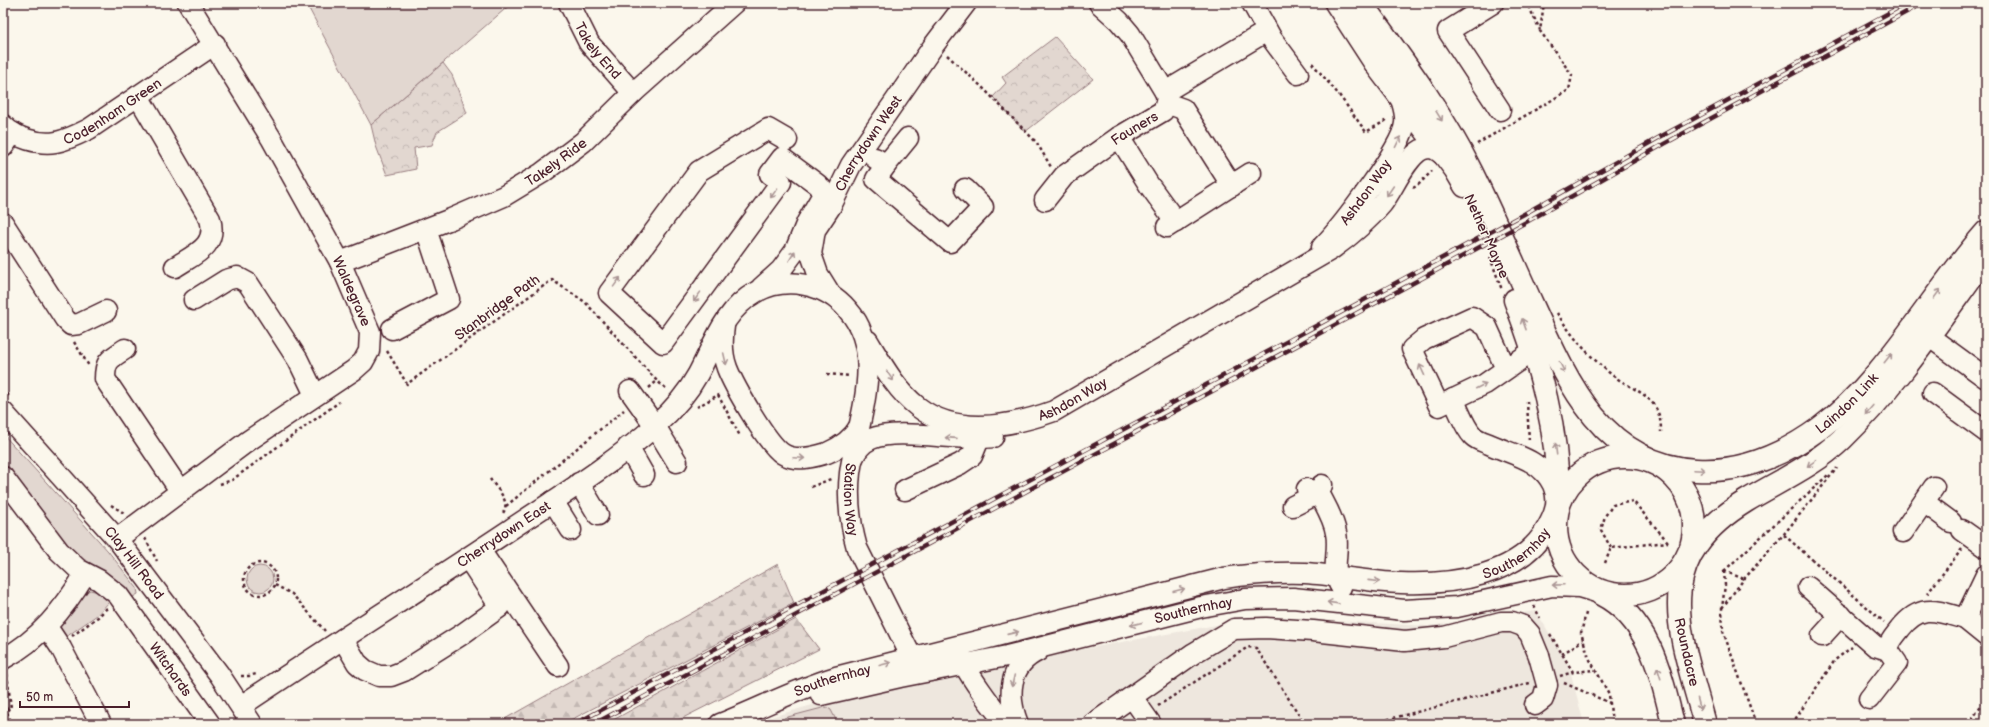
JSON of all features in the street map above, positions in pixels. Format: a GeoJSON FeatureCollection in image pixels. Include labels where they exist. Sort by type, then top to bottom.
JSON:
{"type":"FeatureCollection","features":[{"type":"Feature","properties":{"kind":"main road","name":"Nether Mayne"},"geometry":{"type":"LineString","coordinates":[[1336,3],[1400,99],[1461,179],[1478,213],[1504,272],[1534,350],[1543,382],[1555,440],[1558,502],[1557,530],[1564,556],[1577,576],[1596,592]]}},
{"type":"Feature","properties":{"kind":"main road","name":"Nether Mayne"},"geometry":{"type":"LineString","coordinates":[[1361,3],[1406,66],[1462,153],[1492,214],[1545,334],[1575,389],[1606,430],[1624,445],[1669,474],[1687,496],[1694,524],[1694,537],[1689,557]]}},
{"type":"Feature","properties":{"kind":"main road","name":"Laindon Link"},"geometry":{"type":"LineString","coordinates":[[1689,557],[1698,542],[1719,520],[1748,500],[1804,469],[1842,439],[1877,401],[1969,251],[1986,232]]}},
{"type":"Feature","properties":{"kind":"main road","name":"Laindon Link"},"geometry":{"type":"LineString","coordinates":[[1648,460],[1689,470],[1719,470],[1743,467],[1782,452],[1822,427],[1846,405],[1921,331],[1986,257]]}},
{"type":"Feature","properties":{"kind":"main road"},"geometry":{"type":"LineString","coordinates":[[1558,502],[1571,482],[1591,466],[1620,457],[1648,460]]}},
{"type":"Feature","properties":{"kind":"main road"},"geometry":{"type":"LineString","coordinates":[[1596,592],[1612,595],[1624,595],[1649,591],[1674,575],[1689,557]]}},
{"type":"Feature","properties":{"kind":"main road","name":"Roundacre"},"geometry":{"type":"LineString","coordinates":[[1689,557],[1680,585],[1678,612],[1682,639],[1705,724]]}},
{"type":"Feature","properties":{"kind":"main road"},"geometry":{"type":"LineString","coordinates":[[1596,592],[1620,605],[1639,626],[1658,670],[1673,724]]}},
{"type":"Feature","properties":{"kind":"street","name":"Waldegrave"},"geometry":{"type":"LineString","coordinates":[[117,539],[248,441],[354,370],[363,362],[369,351],[370,336],[368,324],[340,262],[271,138],[215,44],[188,3]]}},
{"type":"Feature","properties":{"kind":"street","name":"Takely End"},"geometry":{"type":"LineString","coordinates":[[569,3],[589,43],[633,93]]}},
{"type":"Feature","properties":{"kind":"street","name":"Takely Ride"},"geometry":{"type":"LineString","coordinates":[[340,262],[426,229],[504,196],[542,173],[583,142],[633,93],[734,3]]}},
{"type":"Feature","properties":{"kind":"street","name":"Fauners"},"geometry":{"type":"LineString","coordinates":[[1045,200],[1064,176],[1120,136],[1163,112],[1166,97],[1130,34],[1119,21],[1099,3]]}},
{"type":"Feature","properties":{"kind":"street"},"geometry":{"type":"LineString","coordinates":[[1252,3],[1268,31],[1303,66]]}},
{"type":"Feature","properties":{"kind":"street"},"geometry":{"type":"LineString","coordinates":[[1356,3],[1367,29],[1410,93],[1422,117],[1425,131]]}},
{"type":"Feature","properties":{"kind":"street"},"geometry":{"type":"LineString","coordinates":[[1493,3],[1448,30],[1500,110]]}},
{"type":"Feature","properties":{"kind":"street","name":"Cherrydown West"},"geometry":{"type":"LineString","coordinates":[[831,295],[818,274],[811,254],[815,230],[831,206],[851,165],[934,45],[957,6]]}},
{"type":"Feature","properties":{"kind":"street"},"geometry":{"type":"LineString","coordinates":[[1232,186],[1183,109],[1166,97],[1268,31]]}},
{"type":"Feature","properties":{"kind":"street","name":"Codenham Green"},"geometry":{"type":"LineString","coordinates":[[6,135],[36,141],[56,142],[89,130],[215,44]]}},
{"type":"Feature","properties":{"kind":"street"},"geometry":{"type":"LineString","coordinates":[[138,96],[210,219],[213,229],[212,238],[205,247],[175,267]]}},
{"type":"Feature","properties":{"kind":"street","name":"Ashdon Way"},"geometry":{"type":"LineString","coordinates":[[1296,270],[1325,244],[1391,156],[1400,140],[1405,124],[1404,108],[1400,99]]}},
{"type":"Feature","properties":{"kind":"street"},"geometry":{"type":"LineString","coordinates":[[755,293],[790,260],[807,222],[822,196],[822,188],[782,158],[770,174],[781,182],[663,343],[609,293],[699,171],[768,129],[787,140]]}},
{"type":"Feature","properties":{"kind":"street","name":"Ashdon Way"},"geometry":{"type":"LineString","coordinates":[[862,331],[901,389],[917,407],[939,418],[956,424],[992,426],[1029,420],[1054,411],[1332,249],[1367,220],[1382,203],[1412,158],[1425,131]]}},
{"type":"Feature","properties":{"kind":"street"},"geometry":{"type":"LineString","coordinates":[[1120,136],[1172,224],[1251,173]]}},
{"type":"Feature","properties":{"kind":"street"},"geometry":{"type":"LineString","coordinates":[[908,138],[876,178],[950,242],[983,207],[965,189]]}},
{"type":"Feature","properties":{"kind":"street","name":"Ashdon Way"},"geometry":{"type":"LineString","coordinates":[[1412,158],[1417,153],[1428,148],[1434,148],[1444,155]]}},
{"type":"Feature","properties":{"kind":"street"},"geometry":{"type":"LineString","coordinates":[[861,150],[886,165]]}},
{"type":"Feature","properties":{"kind":"street"},"geometry":{"type":"LineString","coordinates":[[3,223],[65,319],[71,325],[79,324],[106,311]]}},
{"type":"Feature","properties":{"kind":"street"},"geometry":{"type":"LineString","coordinates":[[392,329],[449,299],[426,229]]}},
{"type":"Feature","properties":{"kind":"street"},"geometry":{"type":"LineString","coordinates":[[194,300],[226,280],[238,277],[248,283],[298,360],[315,395]]}},
{"type":"Feature","properties":{"kind":"street","name":"Cherrydown East"},"geometry":{"type":"LineString","coordinates":[[242,715],[336,634],[474,554],[554,501],[655,426],[688,391],[726,320],[745,299],[769,286],[785,283],[802,284],[831,295],[848,310],[862,331]]}},
{"type":"Feature","properties":{"kind":"street"},"geometry":{"type":"LineString","coordinates":[[1506,369],[1487,327],[1472,317],[1424,339],[1412,349],[1438,406],[1485,384],[1534,350]]}},
{"type":"Feature","properties":{"kind":"street"},"geometry":{"type":"LineString","coordinates":[[726,320],[723,344],[727,368],[748,406],[776,449],[784,455],[795,458],[819,456],[844,444],[856,433],[860,425]]}},
{"type":"Feature","properties":{"kind":"street","name":"Station Way"},"geometry":{"type":"LineString","coordinates":[[862,331],[868,352],[868,366],[848,498],[853,534],[857,548],[912,658]]}},
{"type":"Feature","properties":{"kind":"street"},"geometry":{"type":"LineString","coordinates":[[1921,331],[1986,378]]}},
{"type":"Feature","properties":{"kind":"street"},"geometry":{"type":"LineString","coordinates":[[126,349],[108,360],[105,369],[105,379],[181,492]]}},
{"type":"Feature","properties":{"kind":"street"},"geometry":{"type":"LineString","coordinates":[[1933,393],[1986,432]]}},
{"type":"Feature","properties":{"kind":"street"},"geometry":{"type":"LineString","coordinates":[[633,396],[655,426],[677,462]]}},
{"type":"Feature","properties":{"kind":"street"},"geometry":{"type":"LineString","coordinates":[[1453,399],[1474,438],[1527,459],[1540,467],[1553,484],[1558,502]]}},
{"type":"Feature","properties":{"kind":"street"},"geometry":{"type":"LineString","coordinates":[[853,458],[859,447],[864,442],[880,436],[903,435],[979,439],[1012,433],[1038,421],[1054,411]]}},
{"type":"Feature","properties":{"kind":"street","name":"Clay Hill Road"},"geometry":{"type":"LineString","coordinates":[[3,412],[117,539],[160,595],[242,715],[252,724]]}},
{"type":"Feature","properties":{"kind":"street"},"geometry":{"type":"LineString","coordinates":[[905,490],[960,464],[972,456],[979,439]]}},
{"type":"Feature","properties":{"kind":"street"},"geometry":{"type":"LineString","coordinates":[[628,447],[644,475]]}},
{"type":"Feature","properties":{"kind":"street","name":"Witchards"},"geometry":{"type":"LineString","coordinates":[[3,476],[59,551],[85,574],[109,587],[118,595],[210,724]]}},
{"type":"Feature","properties":{"kind":"street"},"geometry":{"type":"LineString","coordinates":[[579,483],[598,515]]}},
{"type":"Feature","properties":{"kind":"street"},"geometry":{"type":"LineString","coordinates":[[1293,506],[1316,488],[1337,534],[1336,576]]}},
{"type":"Feature","properties":{"kind":"street"},"geometry":{"type":"LineString","coordinates":[[1903,532],[1929,494],[1956,526],[1986,547]]}},
{"type":"Feature","properties":{"kind":"street"},"geometry":{"type":"LineString","coordinates":[[554,501],[571,530]]}},
{"type":"Feature","properties":{"kind":"street","name":"Southernhay"},"geometry":{"type":"LineString","coordinates":[[720,724],[817,683],[1224,578],[1243,575],[1286,573],[1336,576],[1378,582],[1421,583],[1469,578],[1514,561],[1537,541],[1546,529],[1558,502]]}},
{"type":"Feature","properties":{"kind":"street"},"geometry":{"type":"LineString","coordinates":[[336,634],[357,663],[365,670],[379,676],[391,676],[404,672],[461,635],[500,607],[474,554]]}},
{"type":"Feature","properties":{"kind":"street"},"geometry":{"type":"LineString","coordinates":[[474,554],[558,666]]}},
{"type":"Feature","properties":{"kind":"street"},"geometry":{"type":"LineString","coordinates":[[5,666],[47,627],[74,593],[85,574]]}},
{"type":"Feature","properties":{"kind":"street"},"geometry":{"type":"LineString","coordinates":[[1965,619],[1986,575]]}},
{"type":"Feature","properties":{"kind":"street","name":"Southernhay"},"geometry":{"type":"LineString","coordinates":[[1336,576],[1342,588],[1350,592],[1407,602],[1457,607]]}},
{"type":"Feature","properties":{"kind":"street","name":"Southernhay"},"geometry":{"type":"LineString","coordinates":[[756,710],[900,677],[1048,646],[1200,607],[1255,598],[1293,598],[1404,610],[1457,607],[1552,586],[1579,587],[1596,592]]}},
{"type":"Feature","properties":{"kind":"street"},"geometry":{"type":"LineString","coordinates":[[1808,587],[1875,646],[1888,650],[1897,663],[1869,699]]}},
{"type":"Feature","properties":{"kind":"street"},"geometry":{"type":"LineString","coordinates":[[132,614],[160,595]]}},
{"type":"Feature","properties":{"kind":"street"},"geometry":{"type":"LineString","coordinates":[[1888,650],[1894,623],[1928,609],[1965,619],[1986,636]]}},
{"type":"Feature","properties":{"kind":"street"},"geometry":{"type":"LineString","coordinates":[[1822,636],[1841,615]]}},
{"type":"Feature","properties":{"kind":"street"},"geometry":{"type":"LineString","coordinates":[[1093,724],[1189,657],[1234,629],[1266,628],[1314,631],[1405,642],[1451,635],[1501,622],[1512,622],[1523,626],[1530,634],[1539,656],[1546,682],[1544,699],[1535,705]]}},
{"type":"Feature","properties":{"kind":"street"},"geometry":{"type":"LineString","coordinates":[[47,627],[62,648],[101,724]]}},
{"type":"Feature","properties":{"kind":"street"},"geometry":{"type":"LineString","coordinates":[[975,642],[962,649],[960,654],[963,664],[998,714],[1008,724]]}},
{"type":"Feature","properties":{"kind":"street"},"geometry":{"type":"LineString","coordinates":[[1018,724],[1011,700],[1012,687],[1017,668],[1022,661],[1048,646]]}},
{"type":"Feature","properties":{"kind":"street"},"geometry":{"type":"LineString","coordinates":[[900,677],[909,668],[912,658],[922,667],[935,670]]}},
{"type":"Feature","properties":{"kind":"street"},"geometry":{"type":"LineString","coordinates":[[1132,697],[1151,724]]}},
{"type":"Feature","properties":{"kind":"street"},"geometry":{"type":"LineString","coordinates":[[740,724],[756,710]]}},
{"type":"Feature","properties":{"kind":"path"},"geometry":{"type":"LineString","coordinates":[[1471,148],[1569,90],[1572,75],[1540,31],[1526,3]]}},
{"type":"Feature","properties":{"kind":"path"},"geometry":{"type":"LineString","coordinates":[[1529,7],[1534,3]]}},
{"type":"Feature","properties":{"kind":"path"},"geometry":{"type":"LineString","coordinates":[[1540,31],[1544,3]]}},
{"type":"Feature","properties":{"kind":"path"},"geometry":{"type":"LineString","coordinates":[[934,45],[961,67],[1037,143],[1060,181]]}},
{"type":"Feature","properties":{"kind":"path"},"geometry":{"type":"LineString","coordinates":[[1303,66],[1339,95],[1366,132],[1385,121],[1390,127]]}},
{"type":"Feature","properties":{"kind":"path"},"geometry":{"type":"LineString","coordinates":[[1487,252],[1503,292]]}},
{"type":"Feature","properties":{"kind":"path","name":"Stanbridge Path"},"geometry":{"type":"LineString","coordinates":[[370,336],[377,335],[407,384],[552,280],[585,302],[657,381],[633,396]]}},
{"type":"Feature","properties":{"kind":"path"},"geometry":{"type":"LineString","coordinates":[[1605,368],[1653,404],[1659,414],[1661,432]]}},
{"type":"Feature","properties":{"kind":"path"},"geometry":{"type":"LineString","coordinates":[[827,374],[852,377],[853,371]]}},
{"type":"Feature","properties":{"kind":"path"},"geometry":{"type":"LineString","coordinates":[[692,410],[718,395],[740,436]]}},
{"type":"Feature","properties":{"kind":"path"},"geometry":{"type":"LineString","coordinates":[[502,515],[506,506],[633,396]]}},
{"type":"Feature","properties":{"kind":"path"},"geometry":{"type":"LineString","coordinates":[[1526,396],[1529,447]]}},
{"type":"Feature","properties":{"kind":"path"},"geometry":{"type":"LineString","coordinates":[[213,486],[232,480],[344,399]]}},
{"type":"Feature","properties":{"kind":"path"},"geometry":{"type":"LineString","coordinates":[[1722,608],[1744,579],[1784,534],[1842,462]]}},
{"type":"Feature","properties":{"kind":"path"},"geometry":{"type":"LineString","coordinates":[[811,486],[836,477]]}},
{"type":"Feature","properties":{"kind":"path"},"geometry":{"type":"LineString","coordinates":[[490,480],[504,498],[506,506]]}},
{"type":"Feature","properties":{"kind":"path"},"geometry":{"type":"LineString","coordinates":[[1633,501],[1668,542],[1661,542],[1611,548],[1601,530],[1605,516],[1613,505],[1633,501]]}},
{"type":"Feature","properties":{"kind":"path"},"geometry":{"type":"LineString","coordinates":[[1784,534],[1894,623]]}},
{"type":"Feature","properties":{"kind":"path"},"geometry":{"type":"LineString","coordinates":[[144,537],[158,563]]}},
{"type":"Feature","properties":{"kind":"path"},"geometry":{"type":"LineString","coordinates":[[1605,563],[1611,548]]}},
{"type":"Feature","properties":{"kind":"path"},"geometry":{"type":"LineString","coordinates":[[264,563],[273,568],[277,579],[275,584],[269,593],[259,595],[254,594],[249,591],[244,582],[245,572],[253,564],[264,563]]}},
{"type":"Feature","properties":{"kind":"path"},"geometry":{"type":"LineString","coordinates":[[1744,579],[1724,571],[1725,585],[1722,608],[1723,631],[1756,724]]}},
{"type":"Feature","properties":{"kind":"path"},"geometry":{"type":"LineString","coordinates":[[275,584],[292,594],[325,631],[336,634]]}},
{"type":"Feature","properties":{"kind":"path"},"geometry":{"type":"LineString","coordinates":[[71,637],[98,617],[109,606]]}},
{"type":"Feature","properties":{"kind":"path"},"geometry":{"type":"LineString","coordinates":[[1586,613],[1581,633],[1589,658],[1609,694],[1612,724]]}},
{"type":"Feature","properties":{"kind":"path"},"geometry":{"type":"LineString","coordinates":[[319,635],[325,631]]}},
{"type":"Feature","properties":{"kind":"path"},"geometry":{"type":"LineString","coordinates":[[1562,654],[1583,640]]}},
{"type":"Feature","properties":{"kind":"path"},"geometry":{"type":"LineString","coordinates":[[1159,706],[1248,647],[1252,646],[1256,648],[1305,724]]}},
{"type":"Feature","properties":{"kind":"path"},"geometry":{"type":"LineString","coordinates":[[5,666],[10,708],[4,711],[12,724]]}},
{"type":"Feature","properties":{"kind":"path"},"geometry":{"type":"LineString","coordinates":[[234,673],[249,676],[257,674]]}},
{"type":"Feature","properties":{"kind":"path"},"geometry":{"type":"LineString","coordinates":[[1370,724],[1546,682],[1610,703]]}},
{"type":"Feature","properties":{"kind":"path"},"geometry":{"type":"LineString","coordinates":[[1968,724],[1986,700]]}},
{"type":"Feature","properties":{"kind":"shaded area"},"geometry":{"type":"Polygon","coordinates":[[[1536,611],[1569,666],[1584,724],[748,724],[873,687],[1261,617],[1428,626],[1536,611]]]}},
{"type":"Feature","properties":{"kind":"green space"},"geometry":{"type":"Polygon","coordinates":[[[306,3],[512,3],[371,125],[306,3]]]}},
{"type":"Feature","properties":{"kind":"green space"},"geometry":{"type":"Polygon","coordinates":[[[1055,37],[1093,79],[1025,132],[993,97],[1006,83],[1002,77],[1055,37]]]}},
{"type":"Feature","properties":{"kind":"green space"},"geometry":{"type":"Polygon","coordinates":[[[443,63],[452,75],[467,113],[437,132],[432,145],[414,148],[416,169],[387,175],[376,146],[371,125],[443,63]]]}},
{"type":"Feature","properties":{"kind":"green space"},"geometry":{"type":"Polygon","coordinates":[[[3,434],[108,551],[137,588],[138,594],[128,600],[80,562],[3,468],[3,434]]]}},
{"type":"Feature","properties":{"kind":"green space"},"geometry":{"type":"Polygon","coordinates":[[[778,564],[794,603],[563,724],[496,724],[778,564]]]}},
{"type":"Feature","properties":{"kind":"green space"},"geometry":{"type":"Polygon","coordinates":[[[260,566],[269,570],[273,579],[269,588],[260,592],[251,588],[247,579],[251,570],[260,566]]]}},
{"type":"Feature","properties":{"kind":"green space"},"geometry":{"type":"Polygon","coordinates":[[[90,590],[99,592],[110,601],[97,615],[66,637],[62,635],[59,625],[82,594],[90,590]]]}},
{"type":"Feature","properties":{"kind":"green space"},"geometry":{"type":"Polygon","coordinates":[[[796,619],[819,649],[671,724],[606,724],[796,619]]]}},
{"type":"Feature","properties":{"kind":"green space"},"geometry":{"type":"Polygon","coordinates":[[[6,675],[9,707],[3,709],[3,677],[6,675]]]}},
{"type":"Feature","properties":{"kind":"green space"},"geometry":{"type":"Polygon","coordinates":[[[826,707],[831,710],[838,724],[787,724],[784,718],[826,707]]]}},
{"type":"Feature","properties":{"kind":"railway"},"geometry":{"type":"LineString","coordinates":[[575,724],[1524,214],[1660,137],[1907,3]]}},
{"type":"Feature","properties":{"kind":"railway"},"geometry":{"type":"LineString","coordinates":[[594,724],[1528,221],[1664,144],[1923,3]]}}]}
